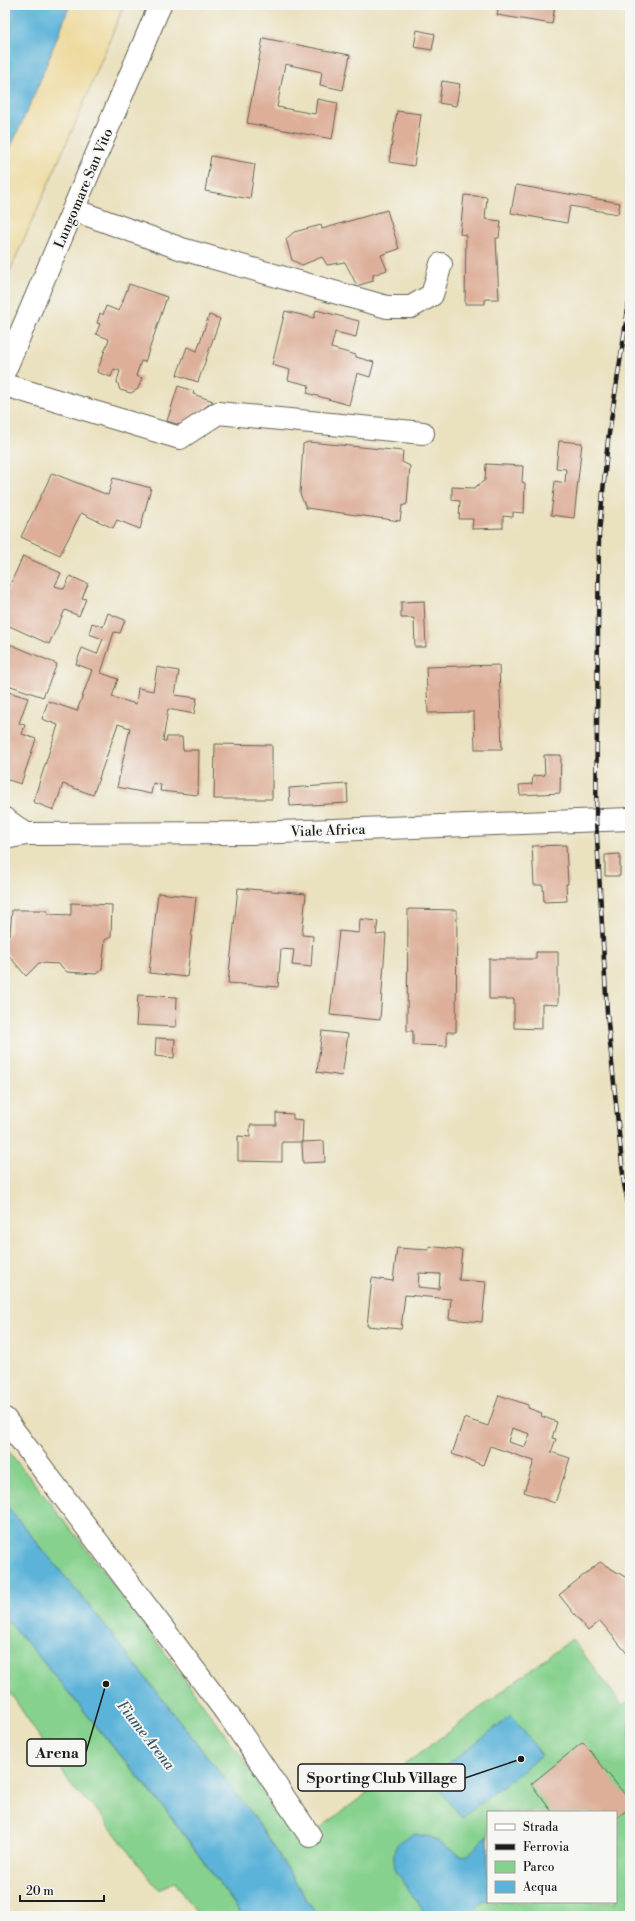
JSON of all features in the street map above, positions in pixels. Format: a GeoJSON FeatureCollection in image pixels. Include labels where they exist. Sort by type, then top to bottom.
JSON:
{"type":"FeatureCollection","features":[{"type":"Feature","properties":{"kind":"street","name":"Lungomare San Vito"},"geometry":{"type":"LineString","coordinates":[[5,370],[160,5]]}},
{"type":"Feature","properties":{"kind":"street"},"geometry":{"type":"LineString","coordinates":[[74,210],[182,249],[388,307],[411,307],[432,295],[442,264]]}},
{"type":"Feature","properties":{"kind":"street"},"geometry":{"type":"LineString","coordinates":[[5,385],[180,438],[218,413],[423,433]]}},
{"type":"Feature","properties":{"kind":"street"},"geometry":{"type":"LineString","coordinates":[[5,819],[26,834]]}},
{"type":"Feature","properties":{"kind":"street","name":"Viale Africa"},"geometry":{"type":"LineString","coordinates":[[5,838],[26,834],[252,833],[630,819]]}},
{"type":"Feature","properties":{"kind":"street"},"geometry":{"type":"LineString","coordinates":[[5,1419],[232,1720],[310,1836]]}},
{"type":"Feature","properties":{"kind":"green space"},"geometry":{"type":"Polygon","coordinates":[[[5,1447],[82,1543],[194,1691],[303,1841],[572,1639],[623,1706],[630,1701],[630,1916],[317,1916],[253,1815],[91,1608],[5,1504],[5,1447]]]}},
{"type":"Feature","properties":{"kind":"green space"},"geometry":{"type":"Polygon","coordinates":[[[5,1618],[35,1652],[167,1812],[243,1916],[198,1916],[175,1882],[158,1889],[95,1808],[74,1789],[5,1685],[5,1618]]]}},
{"type":"Feature","properties":{"kind":"sand"},"geometry":{"type":"Polygon","coordinates":[[[70,5],[124,5],[79,115],[5,282],[5,160],[70,5]]]}},
{"type":"Feature","properties":{"kind":"water"},"geometry":{"type":"Polygon","coordinates":[[[5,5],[70,5],[35,93],[5,160],[5,5]]]}},
{"type":"Feature","properties":{"kind":"water","name":"Fiume Arena"},"geometry":{"type":"Polygon","coordinates":[[[5,1504],[91,1608],[253,1815],[317,1916],[243,1916],[167,1811],[5,1618],[5,1504]]]}},
{"type":"Feature","properties":{"kind":"water"},"geometry":{"type":"Polygon","coordinates":[[[511,1715],[542,1755],[462,1818],[431,1778],[511,1715]]]}},
{"type":"Feature","properties":{"kind":"water"},"geometry":{"type":"Polygon","coordinates":[[[414,1834],[431,1837],[461,1856],[472,1851],[487,1836],[487,1901],[480,1904],[472,1916],[427,1916],[396,1871],[394,1852],[398,1844],[414,1834]]]}},
{"type":"Feature","properties":{"kind":"building"},"geometry":{"type":"Polygon","coordinates":[[[499,5],[555,5],[552,24],[497,15],[499,5]]]}},
{"type":"Feature","properties":{"kind":"building"},"geometry":{"type":"Polygon","coordinates":[[[417,30],[435,34],[432,50],[414,47],[417,30]]]}},
{"type":"Feature","properties":{"kind":"building"},"geometry":{"type":"Polygon","coordinates":[[[263,38],[350,55],[343,90],[320,85],[322,72],[285,64],[277,107],[315,114],[317,99],[338,103],[332,139],[247,123],[263,38]]]}},
{"type":"Feature","properties":{"kind":"building"},"geometry":{"type":"Polygon","coordinates":[[[442,81],[460,84],[456,106],[439,103],[442,81]]]}},
{"type":"Feature","properties":{"kind":"building"},"geometry":{"type":"Polygon","coordinates":[[[397,111],[421,114],[414,166],[389,162],[397,111]]]}},
{"type":"Feature","properties":{"kind":"building"},"geometry":{"type":"Polygon","coordinates":[[[211,156],[255,164],[250,199],[205,191],[211,156]]]}},
{"type":"Feature","properties":{"kind":"building"},"geometry":{"type":"Polygon","coordinates":[[[516,185],[620,203],[618,214],[570,206],[567,223],[511,213],[516,185]]]}},
{"type":"Feature","properties":{"kind":"building"},"geometry":{"type":"Polygon","coordinates":[[[464,195],[487,197],[485,219],[501,221],[499,238],[496,238],[499,299],[485,299],[485,304],[465,304],[466,235],[460,234],[464,195]]]}},
{"type":"Feature","properties":{"kind":"building"},"geometry":{"type":"Polygon","coordinates":[[[387,210],[399,249],[381,255],[387,270],[373,275],[373,281],[360,285],[355,282],[345,262],[327,265],[322,257],[302,265],[292,260],[286,239],[294,232],[321,225],[322,229],[387,210]]]}},
{"type":"Feature","properties":{"kind":"building"},"geometry":{"type":"Polygon","coordinates":[[[129,284],[167,297],[145,362],[141,361],[136,376],[142,378],[138,389],[131,393],[120,390],[117,381],[120,371],[114,369],[111,377],[97,372],[109,339],[96,334],[100,324],[97,323],[100,313],[103,315],[106,306],[119,311],[129,284]]]}},
{"type":"Feature","properties":{"kind":"building"},"geometry":{"type":"Polygon","coordinates":[[[316,310],[359,321],[356,337],[335,332],[331,348],[374,362],[370,377],[357,373],[349,405],[307,393],[309,385],[288,380],[290,370],[272,365],[285,311],[314,318],[316,310]]]}},
{"type":"Feature","properties":{"kind":"building"},"geometry":{"type":"Polygon","coordinates":[[[209,315],[220,319],[198,382],[177,375],[187,347],[197,351],[209,315]]]}},
{"type":"Feature","properties":{"kind":"building"},"geometry":{"type":"Polygon","coordinates":[[[178,386],[194,391],[193,394],[213,401],[182,426],[167,421],[178,386]]]}},
{"type":"Feature","properties":{"kind":"building"},"geometry":{"type":"Polygon","coordinates":[[[559,441],[582,443],[574,518],[551,515],[555,481],[565,483],[566,469],[556,468],[559,441]]]}},
{"type":"Feature","properties":{"kind":"building"},"geometry":{"type":"Polygon","coordinates":[[[308,442],[403,451],[402,462],[410,466],[407,504],[402,506],[400,521],[306,508],[300,494],[303,444],[308,442]]]}},
{"type":"Feature","properties":{"kind":"building"},"geometry":{"type":"Polygon","coordinates":[[[486,464],[523,466],[522,482],[525,483],[524,513],[513,512],[513,517],[503,516],[503,528],[472,529],[473,519],[459,519],[460,501],[452,500],[452,487],[474,488],[485,480],[486,464]]]}},
{"type":"Feature","properties":{"kind":"building"},"geometry":{"type":"Polygon","coordinates":[[[52,473],[108,495],[113,478],[151,488],[140,529],[117,520],[113,528],[81,513],[60,555],[21,537],[52,473]]]}},
{"type":"Feature","properties":{"kind":"building"},"geometry":{"type":"Polygon","coordinates":[[[23,556],[61,573],[55,586],[64,589],[70,576],[88,584],[82,598],[86,599],[79,616],[65,610],[49,644],[5,624],[7,616],[5,615],[5,596],[23,556]]]}},
{"type":"Feature","properties":{"kind":"building"},"geometry":{"type":"Polygon","coordinates":[[[424,601],[426,647],[415,647],[414,618],[401,618],[401,602],[424,601]]]}},
{"type":"Feature","properties":{"kind":"building"},"geometry":{"type":"Polygon","coordinates":[[[108,613],[125,620],[120,633],[114,632],[101,673],[118,679],[112,697],[136,704],[138,688],[153,691],[157,667],[179,671],[175,695],[197,698],[194,714],[168,709],[163,741],[166,741],[167,737],[182,737],[183,750],[199,750],[198,795],[160,791],[161,785],[153,783],[151,794],[117,787],[130,728],[118,724],[93,795],[63,784],[54,810],[33,802],[58,725],[42,719],[48,701],[77,711],[92,670],[76,664],[82,648],[97,654],[103,639],[89,634],[92,623],[103,627],[108,613]]]}},
{"type":"Feature","properties":{"kind":"building"},"geometry":{"type":"Polygon","coordinates":[[[5,642],[57,664],[43,697],[5,684],[5,642]]]}},
{"type":"Feature","properties":{"kind":"building"},"geometry":{"type":"Polygon","coordinates":[[[499,665],[502,749],[475,749],[474,712],[428,713],[426,667],[499,665]]]}},
{"type":"Feature","properties":{"kind":"building"},"geometry":{"type":"Polygon","coordinates":[[[5,691],[28,698],[19,723],[25,725],[22,734],[36,739],[21,784],[5,779],[5,691]]]}},
{"type":"Feature","properties":{"kind":"building"},"geometry":{"type":"Polygon","coordinates":[[[215,744],[272,745],[272,799],[214,799],[215,744]]]}},
{"type":"Feature","properties":{"kind":"building"},"geometry":{"type":"Polygon","coordinates":[[[544,755],[561,755],[560,793],[520,795],[519,785],[532,784],[533,776],[545,775],[544,755]]]}},
{"type":"Feature","properties":{"kind":"building"},"geometry":{"type":"Polygon","coordinates":[[[347,784],[348,803],[290,806],[289,788],[347,784]]]}},
{"type":"Feature","properties":{"kind":"building"},"geometry":{"type":"Polygon","coordinates":[[[566,845],[568,884],[566,884],[567,901],[544,902],[543,885],[534,885],[532,846],[566,845]]]}},
{"type":"Feature","properties":{"kind":"building"},"geometry":{"type":"Polygon","coordinates":[[[620,854],[620,876],[605,876],[605,855],[620,854]]]}},
{"type":"Feature","properties":{"kind":"building"},"geometry":{"type":"Polygon","coordinates":[[[238,888],[306,894],[302,935],[313,936],[311,967],[292,965],[294,950],[281,949],[278,987],[228,983],[238,888]]]}},
{"type":"Feature","properties":{"kind":"building"},"geometry":{"type":"Polygon","coordinates":[[[158,893],[196,897],[187,977],[149,973],[158,893]]]}},
{"type":"Feature","properties":{"kind":"building"},"geometry":{"type":"Polygon","coordinates":[[[71,903],[112,905],[111,937],[105,940],[102,969],[96,974],[67,972],[59,964],[39,963],[26,976],[5,951],[5,939],[10,933],[12,910],[47,910],[48,914],[71,915],[71,903]]]}},
{"type":"Feature","properties":{"kind":"building"},"geometry":{"type":"Polygon","coordinates":[[[408,909],[457,910],[456,1032],[447,1032],[447,1046],[413,1045],[413,1031],[407,1031],[408,909]]]}},
{"type":"Feature","properties":{"kind":"building"},"geometry":{"type":"Polygon","coordinates":[[[360,919],[378,921],[376,935],[386,934],[380,1020],[330,1015],[339,931],[359,933],[360,919]]]}},
{"type":"Feature","properties":{"kind":"building"},"geometry":{"type":"Polygon","coordinates":[[[536,952],[558,952],[558,1005],[542,1004],[542,1029],[514,1028],[514,999],[489,999],[489,959],[536,959],[536,952]]]}},
{"type":"Feature","properties":{"kind":"building"},"geometry":{"type":"Polygon","coordinates":[[[138,995],[177,997],[176,1027],[136,1025],[138,995]]]}},
{"type":"Feature","properties":{"kind":"building"},"geometry":{"type":"Polygon","coordinates":[[[322,1031],[348,1034],[342,1076],[317,1072],[322,1031]]]}},
{"type":"Feature","properties":{"kind":"building"},"geometry":{"type":"Polygon","coordinates":[[[156,1038],[175,1039],[174,1058],[155,1056],[156,1038]]]}},
{"type":"Feature","properties":{"kind":"building"},"geometry":{"type":"Polygon","coordinates":[[[276,1113],[293,1114],[293,1119],[303,1120],[302,1142],[282,1142],[282,1162],[238,1161],[238,1136],[250,1137],[250,1125],[276,1125],[276,1113]]]}},
{"type":"Feature","properties":{"kind":"building"},"geometry":{"type":"Polygon","coordinates":[[[324,1141],[325,1162],[303,1163],[302,1142],[324,1141]]]}},
{"type":"Feature","properties":{"kind":"building"},"geometry":{"type":"Polygon","coordinates":[[[429,1246],[462,1250],[459,1280],[486,1282],[482,1322],[449,1319],[451,1299],[405,1295],[401,1329],[367,1326],[372,1278],[393,1281],[397,1248],[429,1250],[429,1246]],[[419,1273],[418,1287],[439,1289],[440,1274],[419,1273]]]}},
{"type":"Feature","properties":{"kind":"building"},"geometry":{"type":"Polygon","coordinates":[[[499,1395],[528,1405],[528,1408],[542,1413],[541,1416],[557,1422],[552,1438],[556,1439],[551,1452],[570,1458],[555,1503],[524,1492],[534,1461],[490,1446],[483,1465],[452,1454],[464,1418],[488,1426],[499,1395]],[[512,1428],[508,1442],[525,1447],[530,1434],[512,1428]]]}},
{"type":"Feature","properties":{"kind":"building"},"geometry":{"type":"Polygon","coordinates":[[[600,1562],[630,1580],[630,1657],[600,1621],[588,1631],[559,1595],[600,1562]]]}},
{"type":"Feature","properties":{"kind":"building"},"geometry":{"type":"Polygon","coordinates":[[[583,1742],[630,1801],[630,1807],[617,1818],[617,1811],[551,1811],[531,1784],[583,1742]]]}},
{"type":"Feature","properties":{"kind":"railway"},"geometry":{"type":"LineString","coordinates":[[630,296],[608,440],[599,533],[596,820],[607,1013],[624,1184],[630,1212]]}},
{"type":"Feature","properties":{"kind":"place","name":"Arena"},"geometry":{"type":"Point","coordinates":[106,1684]}},
{"type":"Feature","properties":{"kind":"place","name":"Sporting Club Village"},"geometry":{"type":"Point","coordinates":[521,1759]}}]}
